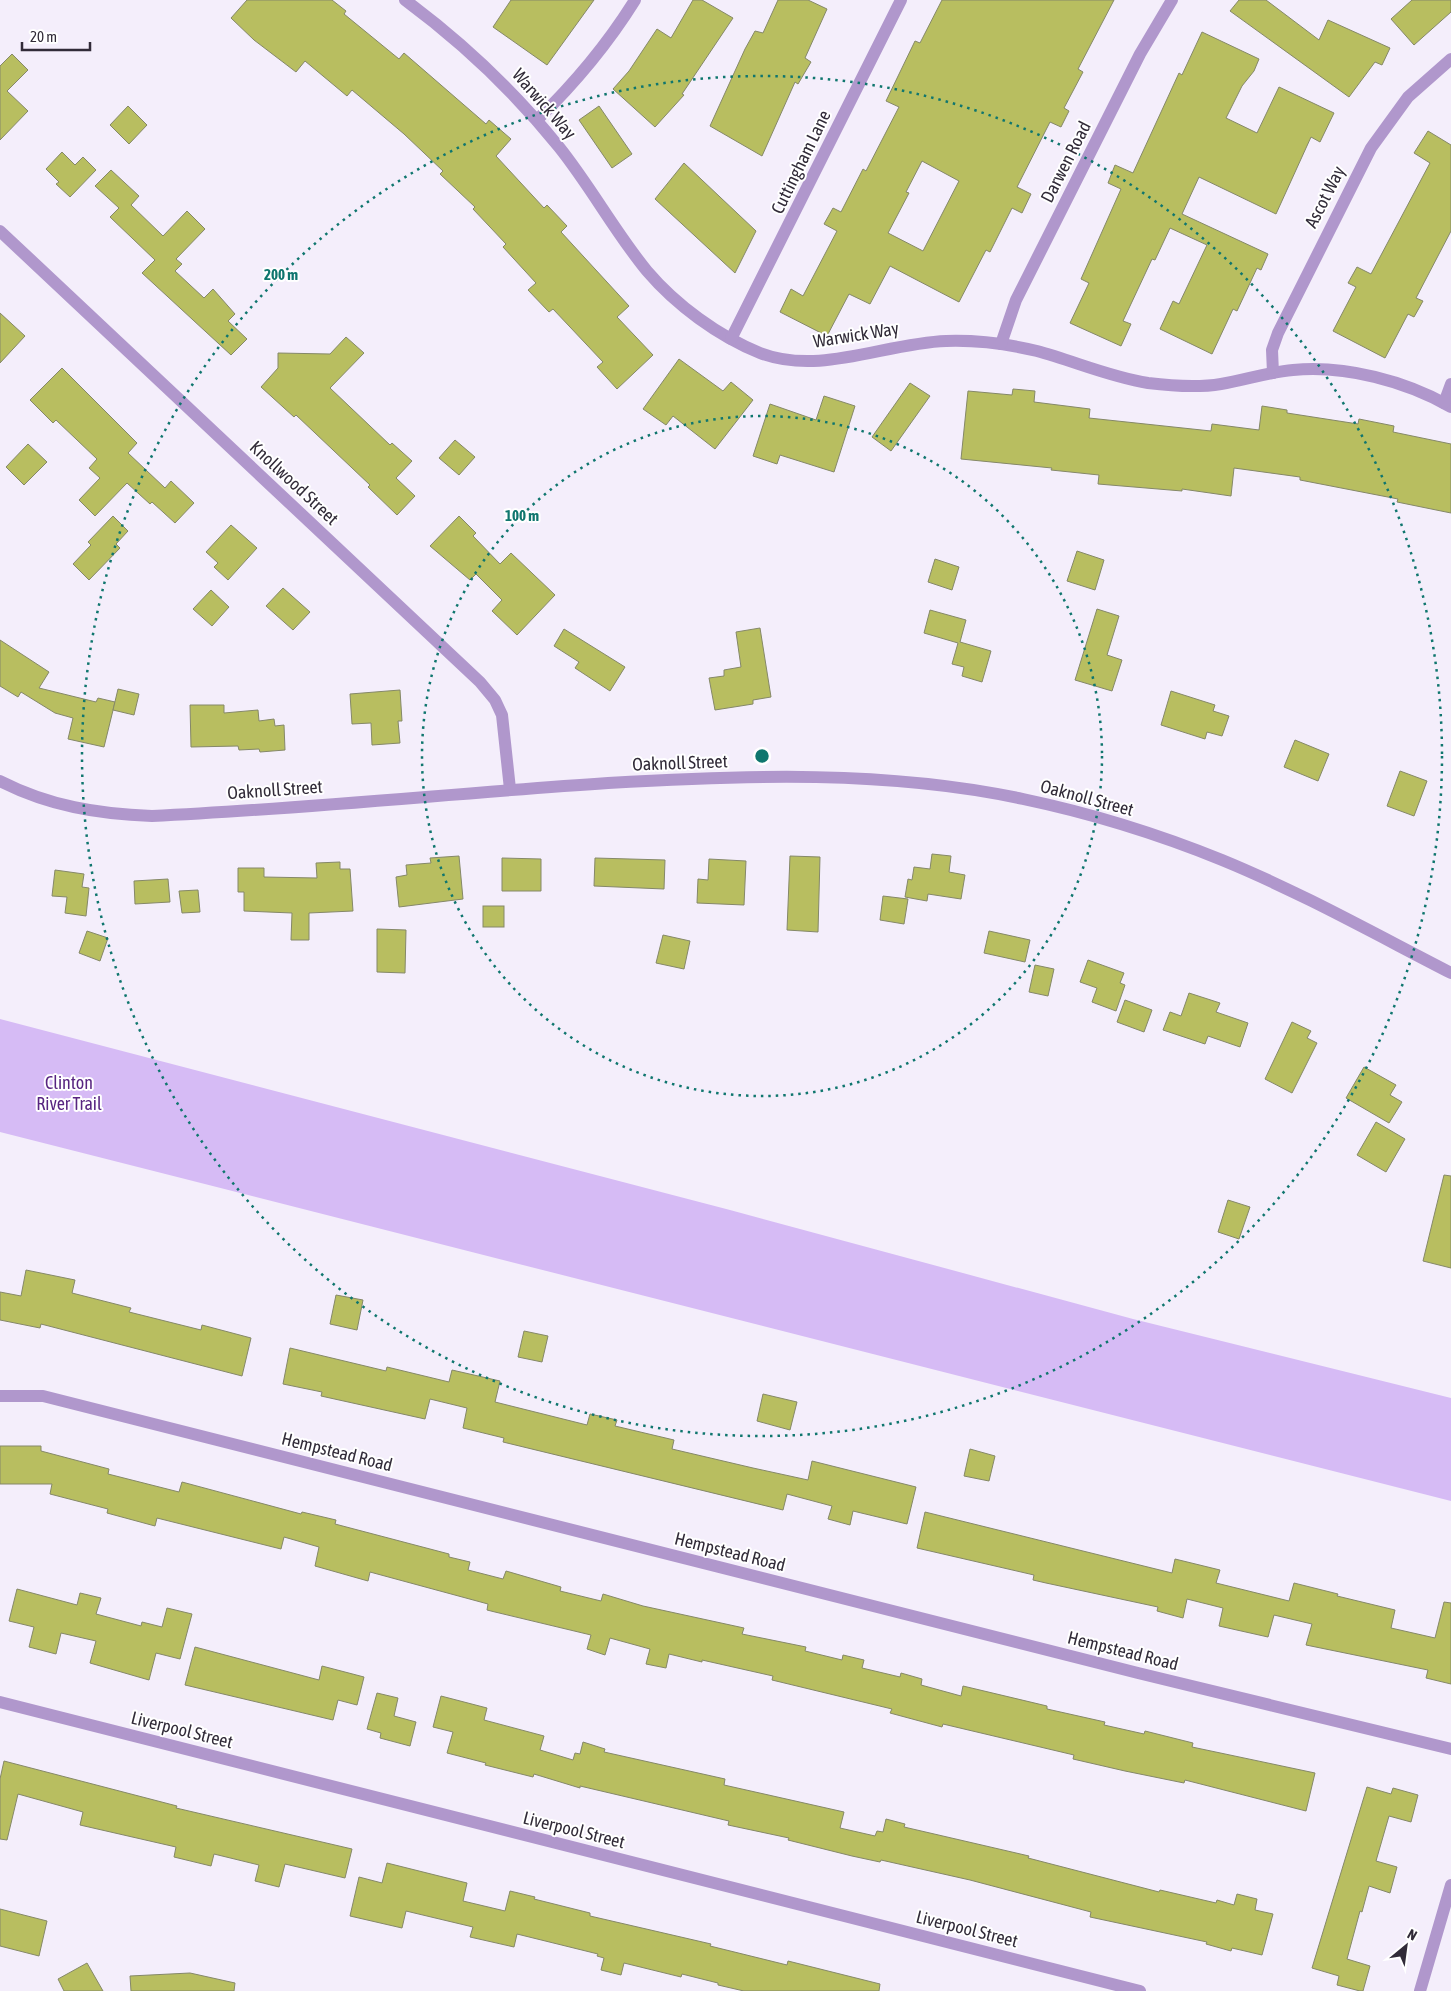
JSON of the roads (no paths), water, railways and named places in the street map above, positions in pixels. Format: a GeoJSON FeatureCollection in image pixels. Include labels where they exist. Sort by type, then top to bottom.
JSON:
{"type":"FeatureCollection","features":[{"type":"Feature","properties":{"kind":"street","name":"Warwick Way"},"geometry":{"type":"LineString","coordinates":[[406,0],[482,62],[537,120],[586,182],[649,273],[694,315],[731,339],[762,353],[810,361],[832,360],[917,343],[973,341],[1033,350],[1119,376],[1156,384],[1195,386],[1218,384],[1294,370],[1352,374],[1384,380],[1447,405]]}},
{"type":"Feature","properties":{"kind":"street"},"geometry":{"type":"LineString","coordinates":[[537,120],[597,57],[635,0]]}},
{"type":"Feature","properties":{"kind":"street","name":"Cuttingham Lane"},"geometry":{"type":"LineString","coordinates":[[731,339],[901,0]]}},
{"type":"Feature","properties":{"kind":"street","name":"Darwen Road"},"geometry":{"type":"LineString","coordinates":[[1001,344],[1016,300],[1140,54],[1172,0]]}},
{"type":"Feature","properties":{"kind":"street","name":"Ascot Way"},"geometry":{"type":"LineString","coordinates":[[1273,373],[1272,350],[1278,333],[1358,171],[1389,121],[1408,97],[1451,59]]}},
{"type":"Feature","properties":{"kind":"street","name":"Knollwood Street"},"geometry":{"type":"LineString","coordinates":[[0,231],[480,682],[495,700],[502,715],[510,789]]}},
{"type":"Feature","properties":{"kind":"street"},"geometry":{"type":"LineString","coordinates":[[1447,405],[1451,384]]}},
{"type":"Feature","properties":{"kind":"street","name":"Oaknoll Street"},"geometry":{"type":"LineString","coordinates":[[0,781],[49,802],[78,809],[114,814],[152,816],[656,780],[778,778],[943,785],[1026,800],[1136,829],[1222,860],[1297,894],[1451,973]]}},
{"type":"Feature","properties":{"kind":"street","name":"Hempstead Road"},"geometry":{"type":"LineString","coordinates":[[0,1396],[43,1396],[1128,1670],[1451,1749]]}},
{"type":"Feature","properties":{"kind":"street","name":"Liverpool Street"},"geometry":{"type":"LineString","coordinates":[[0,1702],[1140,1991]]}},
{"type":"Feature","properties":{"kind":"street"},"geometry":{"type":"LineString","coordinates":[[1420,1991],[1451,1885]]}},
{"type":"Feature","properties":{"kind":"park label","name":"Clinton River Trail"},"geometry":{"type":"Point","coordinates":[69,1093]}}]}
